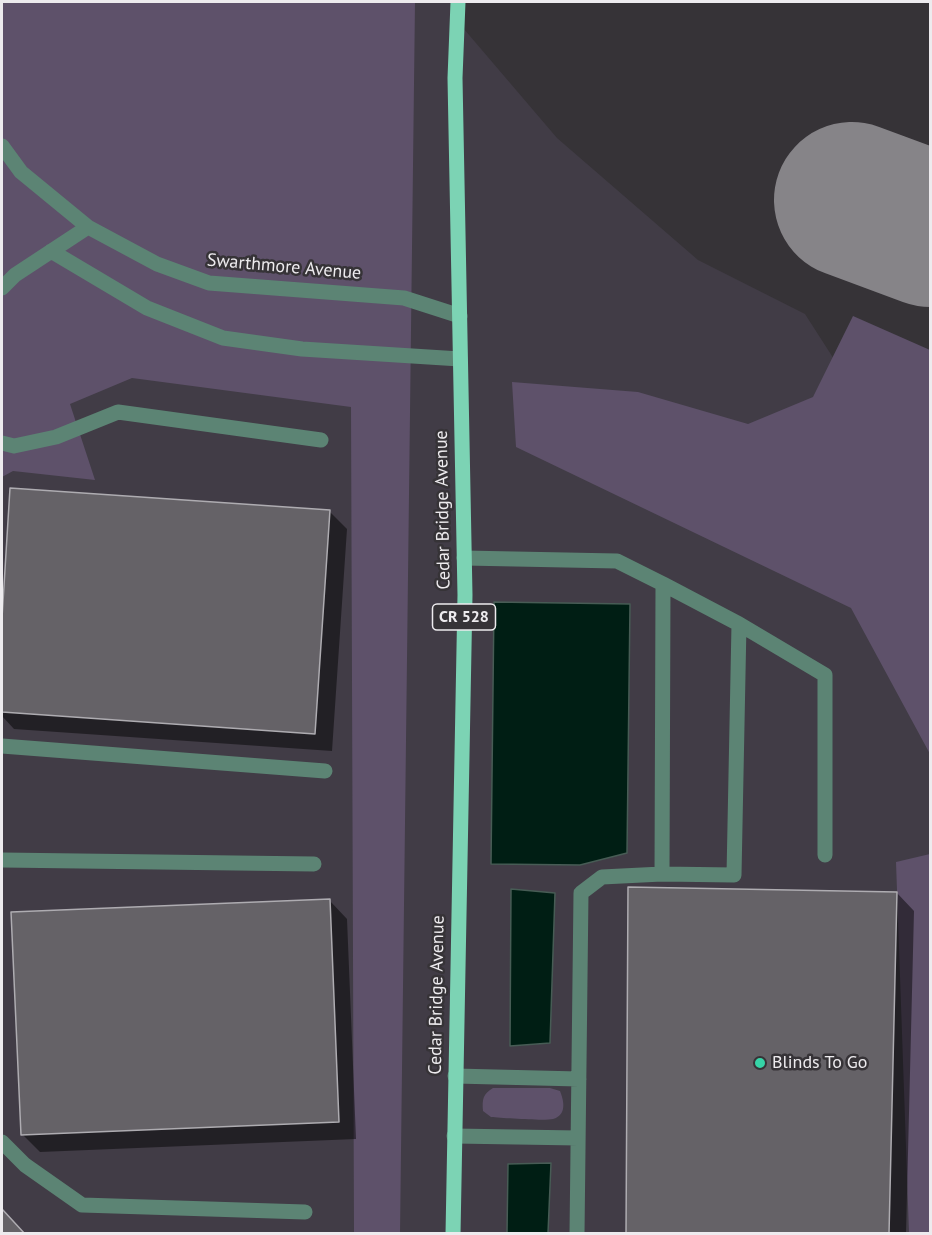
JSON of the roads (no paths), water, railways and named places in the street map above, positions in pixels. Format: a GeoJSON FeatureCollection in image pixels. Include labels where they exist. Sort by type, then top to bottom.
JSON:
{"type":"FeatureCollection","features":[{"type":"Feature","properties":{"kind":"main road","name":"Cedar Bridge Avenue"},"geometry":{"type":"LineString","coordinates":[[453,1233],[464,558],[455,78],[458,2]]}},
{"type":"Feature","properties":{"kind":"street","name":"Swarthmore Avenue"},"geometry":{"type":"LineString","coordinates":[[2,146],[21,172],[88,227],[157,264],[209,283],[404,297],[460,316]]}},
{"type":"Feature","properties":{"kind":"street"},"geometry":{"type":"LineString","coordinates":[[2,288],[15,275],[88,227]]}},
{"type":"Feature","properties":{"kind":"street"},"geometry":{"type":"LineString","coordinates":[[51,251],[147,309],[223,338],[302,350],[460,359]]}},
{"type":"Feature","properties":{"kind":"street"},"geometry":{"type":"LineString","coordinates":[[2,443],[14,446],[57,437],[118,412],[321,440]]}},
{"type":"Feature","properties":{"kind":"street"},"geometry":{"type":"LineString","coordinates":[[464,558],[617,561],[739,624],[825,675],[825,855]]}},
{"type":"Feature","properties":{"kind":"street"},"geometry":{"type":"LineString","coordinates":[[662,874],[663,584]]}},
{"type":"Feature","properties":{"kind":"street"},"geometry":{"type":"LineString","coordinates":[[577,1233],[581,893],[602,877],[662,874],[734,875],[739,624]]}},
{"type":"Feature","properties":{"kind":"street"},"geometry":{"type":"LineString","coordinates":[[2,746],[325,771]]}},
{"type":"Feature","properties":{"kind":"street"},"geometry":{"type":"LineString","coordinates":[[2,860],[314,864]]}},
{"type":"Feature","properties":{"kind":"street"},"geometry":{"type":"LineString","coordinates":[[454,1076],[579,1079]]}},
{"type":"Feature","properties":{"kind":"street"},"geometry":{"type":"LineString","coordinates":[[454,1136],[578,1138]]}},
{"type":"Feature","properties":{"kind":"street"},"geometry":{"type":"LineString","coordinates":[[2,1142],[25,1165],[82,1205],[305,1212]]}},
{"type":"Feature","properties":{"kind":"place","name":"Blinds To Go"},"geometry":{"type":"Point","coordinates":[760,1063]}}]}
